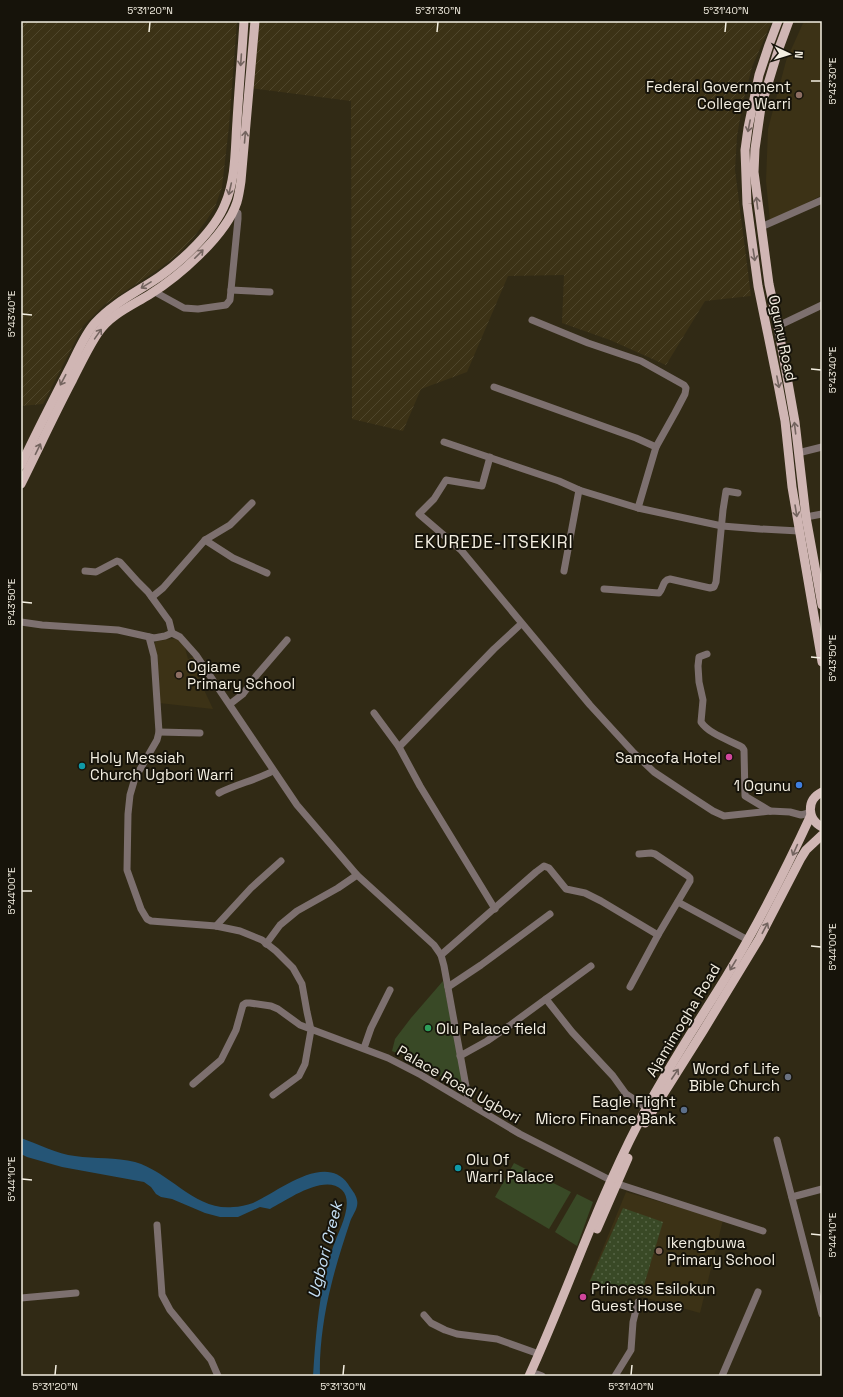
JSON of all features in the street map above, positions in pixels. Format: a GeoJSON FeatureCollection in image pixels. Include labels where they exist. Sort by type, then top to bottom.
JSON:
{"type":"FeatureCollection","features":[{"type":"Feature","properties":{"kind":"main road"},"geometry":{"type":"LineString","coordinates":[[21,465],[57,391],[94,324],[106,312],[176,263],[194,246],[217,220],[225,206],[231,190],[236,146],[244,21]]}},
{"type":"Feature","properties":{"kind":"main road"},"geometry":{"type":"LineString","coordinates":[[21,484],[53,418],[98,332],[111,319],[155,292],[180,273],[209,244],[223,227],[233,211],[237,202],[241,181],[255,21]]}},
{"type":"Feature","properties":{"kind":"main road","name":"Ogunu Road"},"geometry":{"type":"LineString","coordinates":[[778,21],[759,75],[748,128],[745,150],[747,204],[758,286],[783,414],[792,488],[822,662]]}},
{"type":"Feature","properties":{"kind":"main road","name":"Ogunu Road"},"geometry":{"type":"LineString","coordinates":[[789,21],[768,81],[757,129],[754,172],[769,284],[795,422],[806,517],[821,587],[822,605]]}},
{"type":"Feature","properties":{"kind":"main road"},"geometry":{"type":"LineString","coordinates":[[804,561],[814,559]]}},
{"type":"Feature","properties":{"kind":"main road"},"geometry":{"type":"LineString","coordinates":[[820,793],[822,783]]}},
{"type":"Feature","properties":{"kind":"main road","name":"Ajamimogha Road"},"geometry":{"type":"LineString","coordinates":[[536,1375],[539,1354],[647,1108],[748,940],[793,854],[810,813],[811,802],[820,793]]}},
{"type":"Feature","properties":{"kind":"main road"},"geometry":{"type":"LineString","coordinates":[[810,813],[817,824],[822,827]]}},
{"type":"Feature","properties":{"kind":"main road","name":"Ajamimogha Road"},"geometry":{"type":"LineString","coordinates":[[536,1375],[615,1182],[646,1122],[759,939],[801,858],[806,850],[822,835]]}},
{"type":"Feature","properties":{"kind":"street"},"geometry":{"type":"LineString","coordinates":[[761,228],[822,200]]}},
{"type":"Feature","properties":{"kind":"street"},"geometry":{"type":"LineString","coordinates":[[155,292],[184,308],[198,309],[226,305],[230,300],[238,218],[238,213],[233,211]]}},
{"type":"Feature","properties":{"kind":"street"},"geometry":{"type":"LineString","coordinates":[[231,290],[270,292]]}},
{"type":"Feature","properties":{"kind":"street"},"geometry":{"type":"LineString","coordinates":[[778,326],[822,305]]}},
{"type":"Feature","properties":{"kind":"street"},"geometry":{"type":"LineString","coordinates":[[532,320],[588,343],[641,361],[684,385],[686,388],[656,447],[638,508]]}},
{"type":"Feature","properties":{"kind":"street"},"geometry":{"type":"LineString","coordinates":[[494,387],[636,438],[656,447]]}},
{"type":"Feature","properties":{"kind":"street"},"geometry":{"type":"LineString","coordinates":[[444,442],[559,480],[579,490],[638,508],[722,526],[760,530],[799,531]]}},
{"type":"Feature","properties":{"kind":"street"},"geometry":{"type":"LineString","coordinates":[[798,453],[822,446]]}},
{"type":"Feature","properties":{"kind":"street"},"geometry":{"type":"LineString","coordinates":[[490,457],[482,486],[446,480],[434,499],[419,514],[461,550],[590,706],[654,772],[713,811],[724,816],[770,811],[801,815],[810,813]]}},
{"type":"Feature","properties":{"kind":"street"},"geometry":{"type":"LineString","coordinates":[[564,571],[579,490]]}},
{"type":"Feature","properties":{"kind":"street"},"geometry":{"type":"LineString","coordinates":[[604,589],[659,593],[662,590],[666,579],[710,588],[714,587],[716,582],[722,526],[722,510],[726,491],[738,493]]}},
{"type":"Feature","properties":{"kind":"street"},"geometry":{"type":"LineString","coordinates":[[152,598],[163,588],[205,540],[230,526],[252,503]]}},
{"type":"Feature","properties":{"kind":"street"},"geometry":{"type":"LineString","coordinates":[[806,517],[822,514]]}},
{"type":"Feature","properties":{"kind":"street"},"geometry":{"type":"LineString","coordinates":[[205,540],[233,558],[267,573]]}},
{"type":"Feature","properties":{"kind":"street"},"geometry":{"type":"LineString","coordinates":[[85,571],[96,572],[117,561],[120,562],[152,598],[169,621],[172,633],[180,637],[196,655],[230,704],[273,771],[298,805],[357,875],[434,945],[441,955],[469,1103]]}},
{"type":"Feature","properties":{"kind":"street"},"geometry":{"type":"LineString","coordinates":[[21,622],[48,626],[118,630],[159,638],[172,633]]}},
{"type":"Feature","properties":{"kind":"street"},"geometry":{"type":"LineString","coordinates":[[399,747],[494,649],[521,624]]}},
{"type":"Feature","properties":{"kind":"street"},"geometry":{"type":"LineString","coordinates":[[149,637],[154,656],[158,732],[157,740],[135,778],[130,795],[127,870],[141,909],[147,919],[151,921],[216,926],[240,931],[262,940],[293,968],[302,984],[312,1030],[305,1064],[299,1076],[273,1095]]}},
{"type":"Feature","properties":{"kind":"street"},"geometry":{"type":"LineString","coordinates":[[230,704],[243,694],[256,676],[287,640]]}},
{"type":"Feature","properties":{"kind":"street"},"geometry":{"type":"LineString","coordinates":[[707,654],[699,657],[698,666],[703,700],[701,722],[714,732],[742,747],[744,754],[745,796],[770,811]]}},
{"type":"Feature","properties":{"kind":"street"},"geometry":{"type":"LineString","coordinates":[[374,713],[399,747],[420,786],[495,909]]}},
{"type":"Feature","properties":{"kind":"street"},"geometry":{"type":"LineString","coordinates":[[158,732],[200,732]]}},
{"type":"Feature","properties":{"kind":"street"},"geometry":{"type":"LineString","coordinates":[[219,793],[232,787],[247,783],[273,771]]}},
{"type":"Feature","properties":{"kind":"street"},"geometry":{"type":"LineString","coordinates":[[630,987],[658,935],[690,881],[690,878],[655,854],[639,854]]}},
{"type":"Feature","properties":{"kind":"street"},"geometry":{"type":"LineString","coordinates":[[216,926],[250,888],[281,861]]}},
{"type":"Feature","properties":{"kind":"street"},"geometry":{"type":"LineString","coordinates":[[441,955],[536,872],[542,867],[547,866],[566,889],[585,893],[601,901],[658,935]]}},
{"type":"Feature","properties":{"kind":"street"},"geometry":{"type":"LineString","coordinates":[[266,944],[280,925],[297,911],[338,888],[357,875]]}},
{"type":"Feature","properties":{"kind":"street"},"geometry":{"type":"LineString","coordinates":[[678,902],[748,940]]}},
{"type":"Feature","properties":{"kind":"street"},"geometry":{"type":"LineString","coordinates":[[448,987],[481,965],[550,914]]}},
{"type":"Feature","properties":{"kind":"street"},"geometry":{"type":"LineString","coordinates":[[460,1056],[487,1041],[591,966]]}},
{"type":"Feature","properties":{"kind":"street"},"geometry":{"type":"LineString","coordinates":[[364,1048],[371,1028],[390,990]]}},
{"type":"Feature","properties":{"kind":"street"},"geometry":{"type":"LineString","coordinates":[[546,999],[572,1032],[613,1076],[626,1094],[647,1108]]}},
{"type":"Feature","properties":{"kind":"street","name":"Palace Road Ugbori"},"geometry":{"type":"LineString","coordinates":[[193,1084],[221,1060],[233,1036],[246,1003],[271,1006],[300,1025],[364,1048],[401,1065],[469,1103],[520,1134],[615,1182],[762,1231]]}},
{"type":"Feature","properties":{"kind":"street"},"geometry":{"type":"LineString","coordinates":[[777,1140],[822,1314]]}},
{"type":"Feature","properties":{"kind":"street"},"geometry":{"type":"LineString","coordinates":[[792,1197],[822,1189]]}},
{"type":"Feature","properties":{"kind":"street"},"geometry":{"type":"LineString","coordinates":[[157,1225],[162,1295],[170,1310],[211,1360],[218,1376]]}},
{"type":"Feature","properties":{"kind":"street"},"geometry":{"type":"LineString","coordinates":[[722,1376],[758,1292]]}},
{"type":"Feature","properties":{"kind":"street"},"geometry":{"type":"LineString","coordinates":[[21,1298],[76,1293]]}},
{"type":"Feature","properties":{"kind":"street"},"geometry":{"type":"LineString","coordinates":[[615,1376],[631,1350],[633,1322],[638,1302]]}},
{"type":"Feature","properties":{"kind":"street"},"geometry":{"type":"LineString","coordinates":[[424,1315],[432,1323],[445,1330],[457,1334],[497,1339],[539,1354]]}},
{"type":"Feature","properties":{"kind":"shaded area"},"geometry":{"type":"Polygon","coordinates":[[[21,21],[237,21],[229,126],[222,187],[215,207],[193,238],[179,253],[159,269],[104,305],[83,326],[43,404],[21,406],[21,21]]]}},
{"type":"Feature","properties":{"kind":"shaded area"},"geometry":{"type":"Polygon","coordinates":[[[256,21],[772,21],[752,67],[743,102],[737,136],[735,170],[751,296],[705,301],[666,365],[610,340],[562,323],[564,275],[508,276],[467,372],[421,389],[403,431],[352,419],[351,101],[251,88],[256,21]]]}},
{"type":"Feature","properties":{"kind":"shaded area","name":"Federal Government College Warri"},"geometry":{"type":"Polygon","coordinates":[[[804,21],[822,21],[822,195],[770,222],[766,181],[768,129],[786,61],[804,21]]]}},
{"type":"Feature","properties":{"kind":"shaded area","name":"Ogiame Primary School"},"geometry":{"type":"Polygon","coordinates":[[[180,638],[184,644],[188,659],[196,656],[204,668],[203,673],[198,677],[213,709],[159,703],[153,645],[157,641],[180,638]]]}},
{"type":"Feature","properties":{"kind":"shaded area","name":"Ikengbuwa Primary School"},"geometry":{"type":"Polygon","coordinates":[[[626,1192],[723,1220],[700,1313],[589,1282],[626,1192]]]}},
{"type":"Feature","properties":{"kind":"green space","name":"Olu Palace field"},"geometry":{"type":"Polygon","coordinates":[[[443,981],[466,1093],[421,1064],[392,1051],[395,1039],[443,981]]]}},
{"type":"Feature","properties":{"kind":"green space"},"geometry":{"type":"Polygon","coordinates":[[[514,1163],[571,1192],[549,1229],[495,1197],[514,1163]]]}},
{"type":"Feature","properties":{"kind":"green space"},"geometry":{"type":"Polygon","coordinates":[[[577,1194],[593,1202],[577,1246],[555,1232],[577,1194]]]}},
{"type":"Feature","properties":{"kind":"green space"},"geometry":{"type":"Polygon","coordinates":[[[623,1208],[663,1222],[641,1295],[590,1281],[623,1208]]]}},
{"type":"Feature","properties":{"kind":"water"},"geometry":{"type":"Polygon","coordinates":[[[21,1138],[68,1155],[120,1159],[135,1162],[160,1174],[195,1197],[219,1207],[238,1207],[253,1203],[301,1177],[314,1173],[327,1172],[338,1175],[348,1184],[356,1198],[357,1203],[342,1246],[328,1297],[321,1343],[320,1376],[313,1376],[317,1327],[324,1279],[346,1210],[346,1196],[342,1190],[334,1186],[316,1186],[295,1195],[270,1209],[260,1207],[238,1217],[220,1217],[205,1213],[172,1199],[161,1197],[144,1182],[62,1167],[27,1157],[21,1154],[21,1138]]]}},
{"type":"Feature","properties":{"kind":"place","name":"Federal Government College Warri"},"geometry":{"type":"Point","coordinates":[799,95]}},
{"type":"Feature","properties":{"kind":"place","name":"Ogiame Primary School"},"geometry":{"type":"Point","coordinates":[179,675]}},
{"type":"Feature","properties":{"kind":"place","name":"Samcofa Hotel"},"geometry":{"type":"Point","coordinates":[729,757]}},
{"type":"Feature","properties":{"kind":"place","name":"Holy Messiah Church Ugbori Warri"},"geometry":{"type":"Point","coordinates":[82,766]}},
{"type":"Feature","properties":{"kind":"place","name":"1 Ogunu"},"geometry":{"type":"Point","coordinates":[799,785]}},
{"type":"Feature","properties":{"kind":"place","name":"Olu Palace field"},"geometry":{"type":"Point","coordinates":[428,1028]}},
{"type":"Feature","properties":{"kind":"place","name":"Word of Life Bible Church"},"geometry":{"type":"Point","coordinates":[788,1077]}},
{"type":"Feature","properties":{"kind":"place","name":"Eagle Flight Micro Finance Bank"},"geometry":{"type":"Point","coordinates":[684,1110]}},
{"type":"Feature","properties":{"kind":"place","name":"Olu Of Warri Palace"},"geometry":{"type":"Point","coordinates":[458,1168]}},
{"type":"Feature","properties":{"kind":"place","name":"Ikengbuwa Primary School"},"geometry":{"type":"Point","coordinates":[659,1251]}},
{"type":"Feature","properties":{"kind":"place","name":"Princess Esilokun Guest House"},"geometry":{"type":"Point","coordinates":[583,1297]}},
{"type":"Feature","properties":{"kind":"district","name":"EKUREDE-ITSEKIRI"},"geometry":{"type":"Point","coordinates":[494,542]}},
{"type":"Feature","properties":{"kind":"water label","name":"Ugbori Creek"},"geometry":{"type":"Point","coordinates":[325,1250]}}]}
